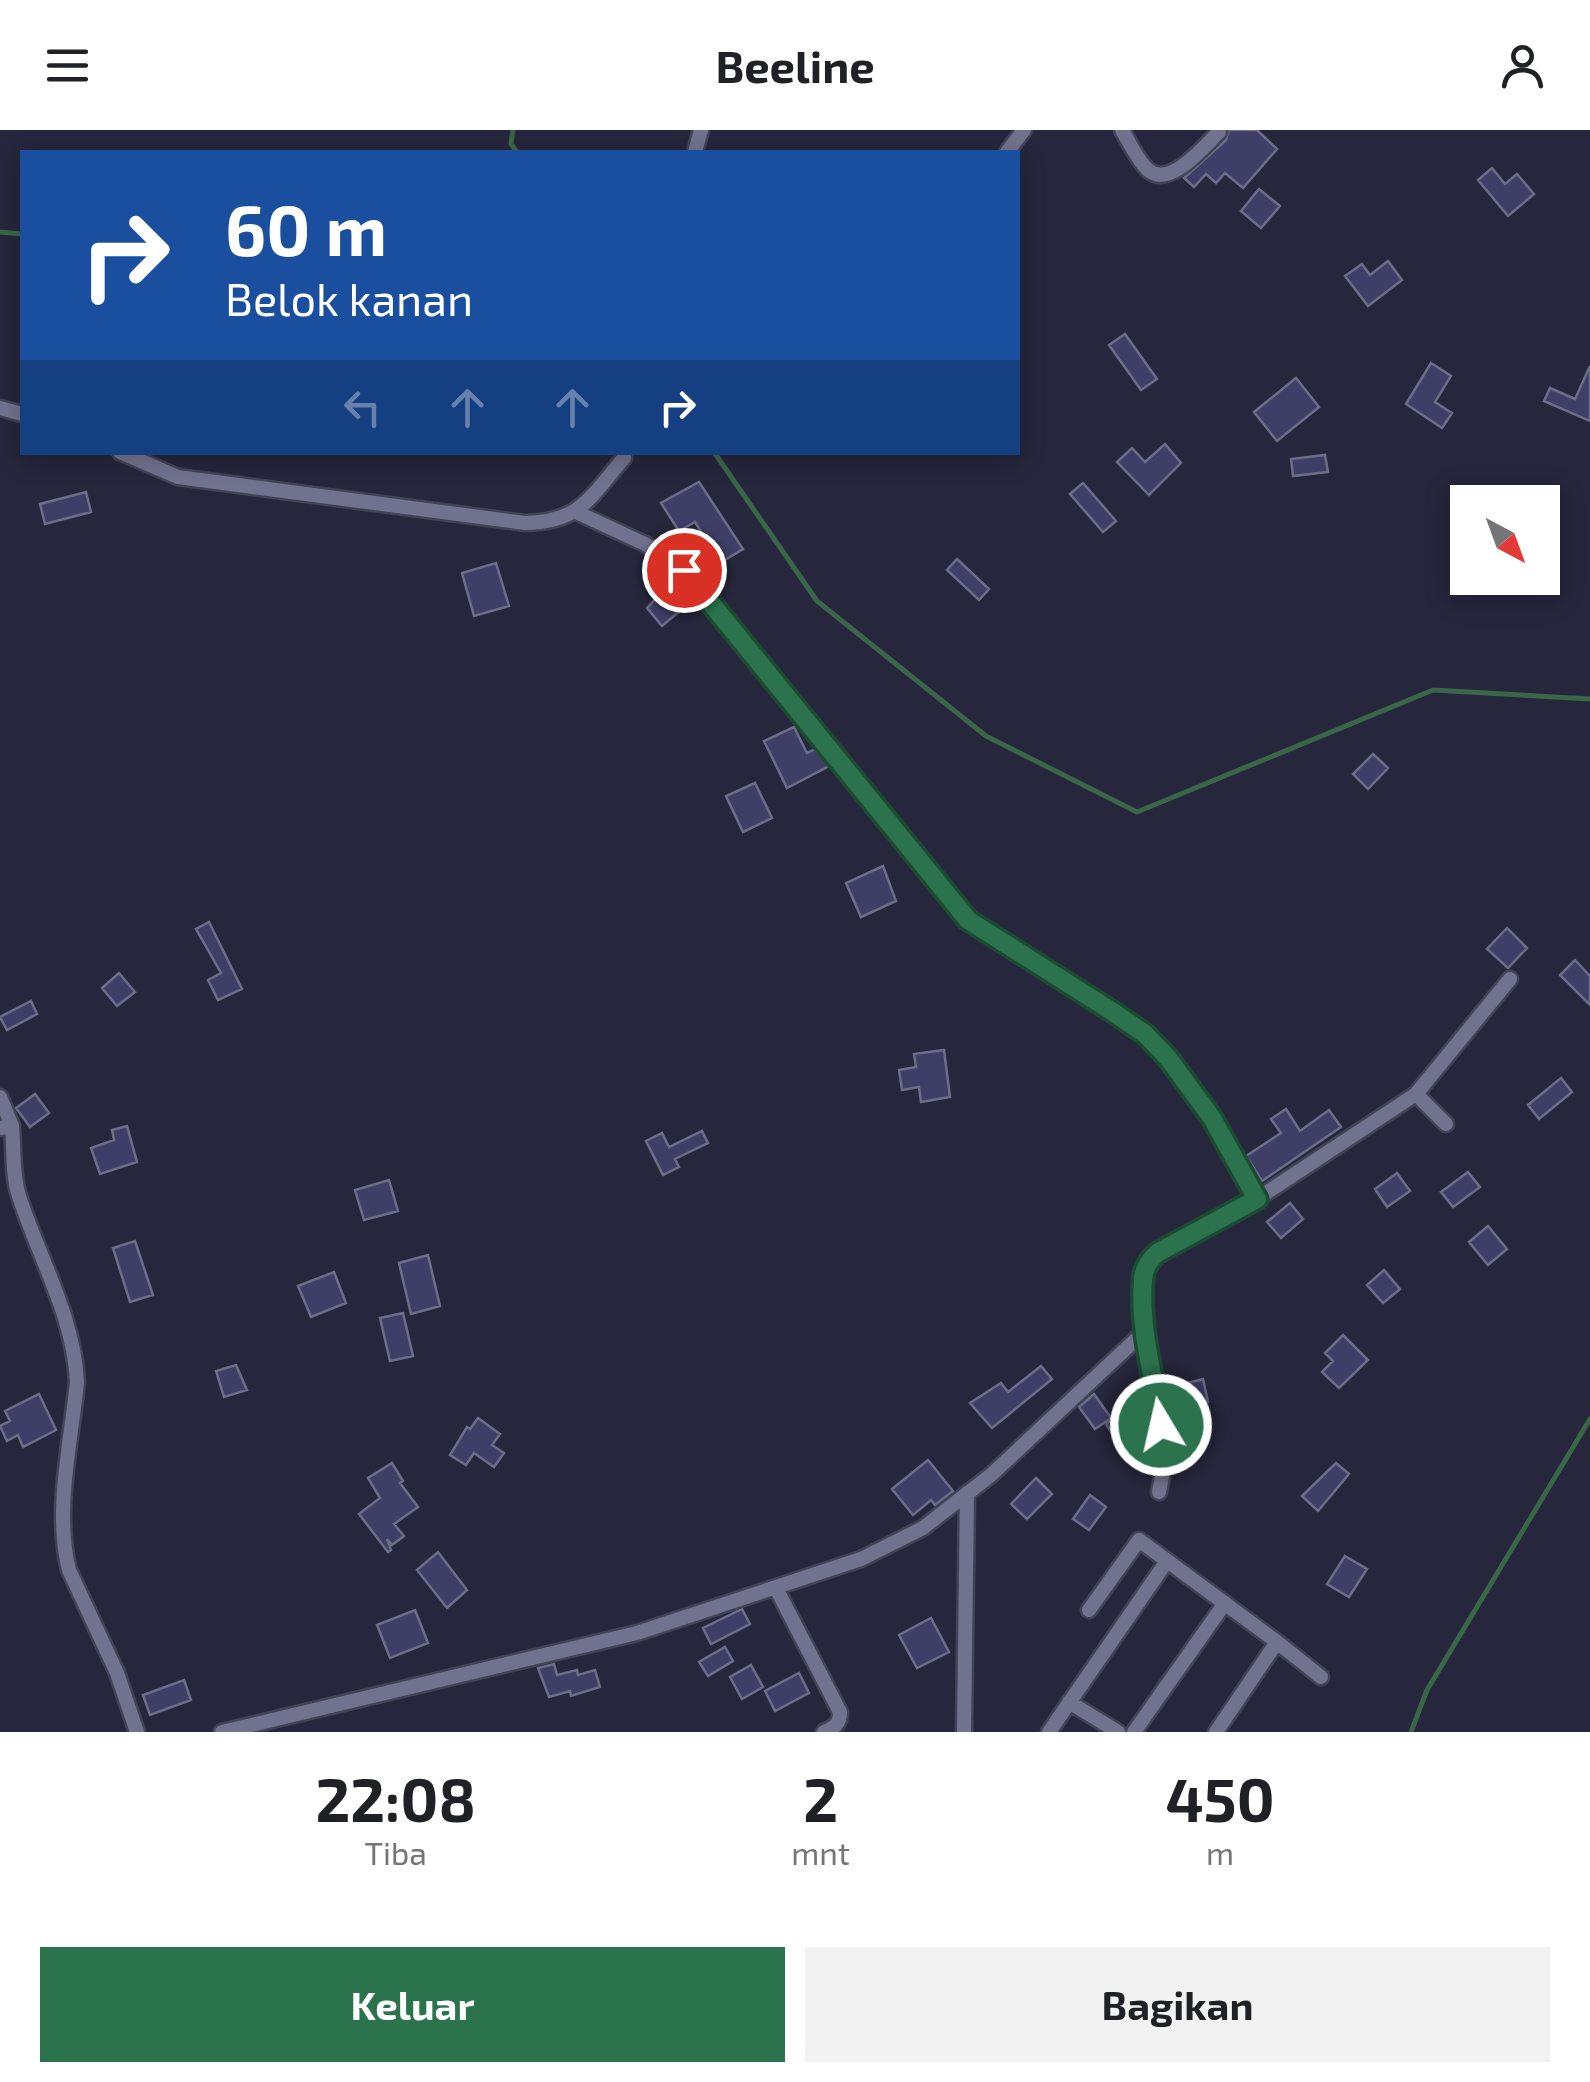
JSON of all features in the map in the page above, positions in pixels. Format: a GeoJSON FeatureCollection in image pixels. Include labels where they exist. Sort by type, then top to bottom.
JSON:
{"type":"FeatureCollection","features":[{"type":"Feature","properties":{"kind":"street"},"geometry":{"type":"LineString","coordinates":[[1009,150],[1024,130]]}},
{"type":"Feature","properties":{"kind":"street"},"geometry":{"type":"LineString","coordinates":[[1122,130],[1143,164],[1152,174],[1162,175],[1188,162],[1219,132]]}},
{"type":"Feature","properties":{"kind":"street"},"geometry":{"type":"LineString","coordinates":[[127,455],[178,477],[434,509],[490,521],[552,522],[576,512],[625,455]]}},
{"type":"Feature","properties":{"kind":"street"},"geometry":{"type":"LineString","coordinates":[[576,512],[645,544],[684,570],[968,920],[1145,1034],[1204,1107],[1257,1199]]}},
{"type":"Feature","properties":{"kind":"street"},"geometry":{"type":"LineString","coordinates":[[1159,1492],[1166,1456],[1146,1330],[1142,1278],[1148,1263],[1157,1253],[1257,1199],[1416,1094],[1510,980]]}},
{"type":"Feature","properties":{"kind":"street"},"geometry":{"type":"LineString","coordinates":[[1416,1094],[1446,1124]]}},
{"type":"Feature","properties":{"kind":"street"},"geometry":{"type":"LineString","coordinates":[[0,1096],[17,1191],[68,1326],[76,1362],[64,1507],[65,1553],[117,1673],[137,1732]]}},
{"type":"Feature","properties":{"kind":"street"},"geometry":{"type":"LineString","coordinates":[[222,1732],[637,1633],[861,1559],[923,1528],[992,1475],[1146,1330]]}},
{"type":"Feature","properties":{"kind":"street"},"geometry":{"type":"LineString","coordinates":[[964,1732],[967,1494]]}},
{"type":"Feature","properties":{"kind":"street"},"geometry":{"type":"LineString","coordinates":[[1089,1610],[1139,1540],[1321,1677]]}},
{"type":"Feature","properties":{"kind":"street"},"geometry":{"type":"LineString","coordinates":[[1048,1732],[1168,1562]]}},
{"type":"Feature","properties":{"kind":"street"},"geometry":{"type":"LineString","coordinates":[[776,1588],[840,1712],[836,1726],[824,1732]]}},
{"type":"Feature","properties":{"kind":"street"},"geometry":{"type":"LineString","coordinates":[[1134,1732],[1224,1603]]}},
{"type":"Feature","properties":{"kind":"street"},"geometry":{"type":"LineString","coordinates":[[1216,1732],[1277,1642]]}},
{"type":"Feature","properties":{"kind":"street"},"geometry":{"type":"LineString","coordinates":[[1069,1702],[1118,1732]]}},
{"type":"Feature","properties":{"kind":"building"},"geometry":{"type":"Polygon","coordinates":[[[1229,130],[1257,130],[1277,149],[1243,188],[1225,173],[1216,183],[1206,174],[1194,187],[1184,178],[1226,140],[1229,130]]]}},
{"type":"Feature","properties":{"kind":"building"},"geometry":{"type":"Polygon","coordinates":[[[1492,168],[1505,184],[1517,174],[1534,194],[1508,216],[1478,180],[1492,168]]]}},
{"type":"Feature","properties":{"kind":"building"},"geometry":{"type":"Polygon","coordinates":[[[1259,189],[1280,206],[1261,228],[1241,211],[1259,189]]]}},
{"type":"Feature","properties":{"kind":"building"},"geometry":{"type":"Polygon","coordinates":[[[1388,261],[1402,280],[1368,306],[1345,276],[1362,264],[1370,275],[1388,261]]]}},
{"type":"Feature","properties":{"kind":"building"},"geometry":{"type":"Polygon","coordinates":[[[1125,334],[1157,379],[1141,390],[1109,345],[1125,334]]]}},
{"type":"Feature","properties":{"kind":"building"},"geometry":{"type":"Polygon","coordinates":[[[1431,363],[1451,376],[1435,402],[1452,413],[1442,428],[1406,404],[1431,363]]]}},
{"type":"Feature","properties":{"kind":"building"},"geometry":{"type":"Polygon","coordinates":[[[1590,366],[1590,421],[1544,401],[1550,388],[1575,399],[1590,366]]]}},
{"type":"Feature","properties":{"kind":"building"},"geometry":{"type":"Polygon","coordinates":[[[1296,378],[1319,407],[1277,441],[1254,412],[1296,378]]]}},
{"type":"Feature","properties":{"kind":"building"},"geometry":{"type":"Polygon","coordinates":[[[1165,444],[1181,463],[1149,495],[1117,462],[1132,448],[1145,462],[1165,444]]]}},
{"type":"Feature","properties":{"kind":"building"},"geometry":{"type":"Polygon","coordinates":[[[1325,455],[1328,472],[1293,476],[1291,459],[1325,455]]]}},
{"type":"Feature","properties":{"kind":"building"},"geometry":{"type":"Polygon","coordinates":[[[699,482],[743,549],[720,563],[695,522],[679,531],[661,503],[699,482]]]}},
{"type":"Feature","properties":{"kind":"building"},"geometry":{"type":"Polygon","coordinates":[[[1083,483],[1116,521],[1103,532],[1070,494],[1083,483]]]}},
{"type":"Feature","properties":{"kind":"building"},"geometry":{"type":"Polygon","coordinates":[[[86,492],[91,512],[45,524],[40,504],[86,492]]]}},
{"type":"Feature","properties":{"kind":"building"},"geometry":{"type":"Polygon","coordinates":[[[957,559],[989,589],[979,600],[947,570],[957,559]]]}},
{"type":"Feature","properties":{"kind":"building"},"geometry":{"type":"Polygon","coordinates":[[[496,563],[509,606],[474,616],[462,573],[496,563]]]}},
{"type":"Feature","properties":{"kind":"building"},"geometry":{"type":"Polygon","coordinates":[[[676,577],[694,599],[662,626],[647,608],[676,577]]]}},
{"type":"Feature","properties":{"kind":"building"},"geometry":{"type":"Polygon","coordinates":[[[794,727],[807,753],[815,749],[829,766],[787,788],[764,741],[794,727]]]}},
{"type":"Feature","properties":{"kind":"building"},"geometry":{"type":"Polygon","coordinates":[[[1373,754],[1388,768],[1368,789],[1353,774],[1373,754]]]}},
{"type":"Feature","properties":{"kind":"building"},"geometry":{"type":"Polygon","coordinates":[[[755,783],[772,818],[743,832],[726,796],[755,783]]]}},
{"type":"Feature","properties":{"kind":"building"},"geometry":{"type":"Polygon","coordinates":[[[883,866],[896,901],[861,917],[846,883],[883,866]]]}},
{"type":"Feature","properties":{"kind":"building"},"geometry":{"type":"Polygon","coordinates":[[[209,922],[242,989],[218,1000],[208,980],[221,973],[196,929],[209,922]]]}},
{"type":"Feature","properties":{"kind":"building"},"geometry":{"type":"Polygon","coordinates":[[[1507,928],[1527,948],[1508,968],[1487,949],[1507,928]]]}},
{"type":"Feature","properties":{"kind":"building"},"geometry":{"type":"Polygon","coordinates":[[[1575,960],[1590,976],[1590,1005],[1560,975],[1575,960]]]}},
{"type":"Feature","properties":{"kind":"building"},"geometry":{"type":"Polygon","coordinates":[[[119,973],[135,992],[117,1006],[102,988],[119,973]]]}},
{"type":"Feature","properties":{"kind":"building"},"geometry":{"type":"Polygon","coordinates":[[[31,1001],[37,1014],[7,1030],[0,1017],[31,1001]]]}},
{"type":"Feature","properties":{"kind":"building"},"geometry":{"type":"Polygon","coordinates":[[[944,1050],[950,1097],[921,1102],[919,1087],[902,1090],[899,1070],[916,1067],[914,1054],[944,1050]]]}},
{"type":"Feature","properties":{"kind":"building"},"geometry":{"type":"Polygon","coordinates":[[[1561,1078],[1572,1092],[1539,1119],[1528,1105],[1561,1078]]]}},
{"type":"Feature","properties":{"kind":"building"},"geometry":{"type":"Polygon","coordinates":[[[35,1094],[49,1113],[30,1127],[16,1108],[35,1094]]]}},
{"type":"Feature","properties":{"kind":"building"},"geometry":{"type":"Polygon","coordinates":[[[1286,1109],[1300,1131],[1329,1110],[1341,1127],[1262,1181],[1246,1156],[1281,1133],[1271,1119],[1286,1109]]]}},
{"type":"Feature","properties":{"kind":"building"},"geometry":{"type":"Polygon","coordinates":[[[127,1126],[137,1162],[100,1174],[91,1148],[114,1140],[112,1130],[127,1126]]]}},
{"type":"Feature","properties":{"kind":"building"},"geometry":{"type":"Polygon","coordinates":[[[702,1131],[708,1143],[675,1159],[679,1167],[663,1175],[646,1141],[662,1133],[669,1147],[702,1131]]]}},
{"type":"Feature","properties":{"kind":"building"},"geometry":{"type":"Polygon","coordinates":[[[1468,1172],[1480,1187],[1453,1207],[1441,1192],[1468,1172]]]}},
{"type":"Feature","properties":{"kind":"building"},"geometry":{"type":"Polygon","coordinates":[[[1397,1173],[1410,1191],[1387,1207],[1375,1189],[1397,1173]]]}},
{"type":"Feature","properties":{"kind":"building"},"geometry":{"type":"Polygon","coordinates":[[[389,1180],[398,1211],[364,1220],[355,1190],[389,1180]]]}},
{"type":"Feature","properties":{"kind":"building"},"geometry":{"type":"Polygon","coordinates":[[[1290,1203],[1303,1219],[1281,1238],[1267,1222],[1290,1203]]]}},
{"type":"Feature","properties":{"kind":"building"},"geometry":{"type":"Polygon","coordinates":[[[1488,1226],[1507,1249],[1488,1265],[1469,1242],[1488,1226]]]}},
{"type":"Feature","properties":{"kind":"building"},"geometry":{"type":"Polygon","coordinates":[[[135,1241],[153,1295],[130,1302],[113,1248],[135,1241]]]}},
{"type":"Feature","properties":{"kind":"building"},"geometry":{"type":"Polygon","coordinates":[[[428,1255],[440,1306],[411,1314],[399,1263],[428,1255]]]}},
{"type":"Feature","properties":{"kind":"building"},"geometry":{"type":"Polygon","coordinates":[[[1384,1270],[1400,1289],[1383,1303],[1367,1285],[1384,1270]]]}},
{"type":"Feature","properties":{"kind":"building"},"geometry":{"type":"Polygon","coordinates":[[[334,1272],[346,1303],[311,1317],[298,1286],[334,1272]]]}},
{"type":"Feature","properties":{"kind":"building"},"geometry":{"type":"Polygon","coordinates":[[[403,1313],[413,1356],[390,1361],[380,1318],[403,1313]]]}},
{"type":"Feature","properties":{"kind":"building"},"geometry":{"type":"Polygon","coordinates":[[[1343,1335],[1368,1360],[1339,1388],[1322,1372],[1333,1361],[1325,1353],[1343,1335]]]}},
{"type":"Feature","properties":{"kind":"building"},"geometry":{"type":"Polygon","coordinates":[[[236,1365],[247,1390],[224,1397],[216,1371],[236,1365]]]}},
{"type":"Feature","properties":{"kind":"building"},"geometry":{"type":"Polygon","coordinates":[[[1041,1366],[1052,1379],[992,1428],[970,1403],[1001,1383],[1008,1392],[1041,1366]]]}},
{"type":"Feature","properties":{"kind":"building"},"geometry":{"type":"Polygon","coordinates":[[[1203,1379],[1208,1402],[1185,1408],[1180,1385],[1203,1379]]]}},
{"type":"Feature","properties":{"kind":"building"},"geometry":{"type":"Polygon","coordinates":[[[39,1394],[56,1430],[23,1447],[18,1435],[7,1441],[0,1426],[10,1421],[5,1411],[39,1394]]]}},
{"type":"Feature","properties":{"kind":"building"},"geometry":{"type":"Polygon","coordinates":[[[1094,1394],[1111,1418],[1095,1429],[1079,1407],[1094,1394]]]}},
{"type":"Feature","properties":{"kind":"building"},"geometry":{"type":"Polygon","coordinates":[[[1128,1410],[1145,1437],[1123,1451],[1106,1424],[1128,1410]]]}},
{"type":"Feature","properties":{"kind":"building"},"geometry":{"type":"Polygon","coordinates":[[[478,1418],[500,1434],[492,1445],[504,1453],[494,1467],[474,1453],[466,1465],[450,1455],[467,1427],[470,1429],[478,1418]]]}},
{"type":"Feature","properties":{"kind":"building"},"geometry":{"type":"Polygon","coordinates":[[[928,1460],[953,1491],[935,1505],[931,1500],[913,1515],[892,1489],[928,1460]]]}},
{"type":"Feature","properties":{"kind":"building"},"geometry":{"type":"Polygon","coordinates":[[[392,1463],[403,1481],[400,1483],[418,1507],[394,1524],[404,1536],[392,1545],[387,1539],[391,1550],[388,1552],[359,1514],[380,1498],[368,1478],[392,1463]]]}},
{"type":"Feature","properties":{"kind":"building"},"geometry":{"type":"Polygon","coordinates":[[[1336,1463],[1349,1474],[1318,1511],[1302,1496],[1336,1463]]]}},
{"type":"Feature","properties":{"kind":"building"},"geometry":{"type":"Polygon","coordinates":[[[1036,1478],[1052,1494],[1027,1519],[1011,1504],[1036,1478]]]}},
{"type":"Feature","properties":{"kind":"building"},"geometry":{"type":"Polygon","coordinates":[[[1090,1495],[1106,1507],[1089,1530],[1073,1519],[1090,1495]]]}},
{"type":"Feature","properties":{"kind":"building"},"geometry":{"type":"Polygon","coordinates":[[[438,1552],[467,1590],[447,1608],[417,1570],[438,1552]]]}},
{"type":"Feature","properties":{"kind":"building"},"geometry":{"type":"Polygon","coordinates":[[[1345,1556],[1367,1569],[1349,1597],[1327,1584],[1345,1556]]]}},
{"type":"Feature","properties":{"kind":"building"},"geometry":{"type":"Polygon","coordinates":[[[742,1609],[750,1624],[711,1644],[703,1628],[742,1609]]]}},
{"type":"Feature","properties":{"kind":"building"},"geometry":{"type":"Polygon","coordinates":[[[415,1610],[428,1643],[390,1658],[377,1625],[415,1610]]]}},
{"type":"Feature","properties":{"kind":"building"},"geometry":{"type":"Polygon","coordinates":[[[931,1618],[949,1652],[917,1668],[899,1635],[931,1618]]]}},
{"type":"Feature","properties":{"kind":"building"},"geometry":{"type":"Polygon","coordinates":[[[725,1647],[733,1661],[708,1676],[699,1662],[725,1647]]]}},
{"type":"Feature","properties":{"kind":"building"},"geometry":{"type":"Polygon","coordinates":[[[554,1664],[557,1675],[595,1670],[600,1687],[571,1696],[570,1691],[549,1697],[538,1668],[554,1664]]]}},
{"type":"Feature","properties":{"kind":"building"},"geometry":{"type":"Polygon","coordinates":[[[751,1665],[763,1687],[742,1699],[730,1677],[751,1665]]]}},
{"type":"Feature","properties":{"kind":"building"},"geometry":{"type":"Polygon","coordinates":[[[799,1673],[809,1693],[775,1711],[765,1691],[799,1673]]]}},
{"type":"Feature","properties":{"kind":"building"},"geometry":{"type":"Polygon","coordinates":[[[184,1680],[191,1700],[150,1715],[143,1695],[184,1680]]]}},
{"type":"Feature","properties":{"kind":"waterway"},"geometry":{"type":"LineString","coordinates":[[513,130],[511,144],[516,150]]}},
{"type":"Feature","properties":{"kind":"waterway"},"geometry":{"type":"LineString","coordinates":[[0,232],[20,234]]}},
{"type":"Feature","properties":{"kind":"waterway"},"geometry":{"type":"LineString","coordinates":[[716,455],[817,601],[986,736],[1137,812],[1433,690],[1590,699]]}},
{"type":"Feature","properties":{"kind":"waterway"},"geometry":{"type":"LineString","coordinates":[[1411,1732],[1427,1690],[1590,1419]]}},
{"type":"Feature","properties":{"kind":"route"},"geometry":{"type":"LineString","coordinates":[[684,570],[968,920],[1145,1034],[1168,1058],[1212,1118],[1257,1199],[1157,1253],[1148,1263],[1142,1278],[1146,1330],[1161,1425]]}}]}
